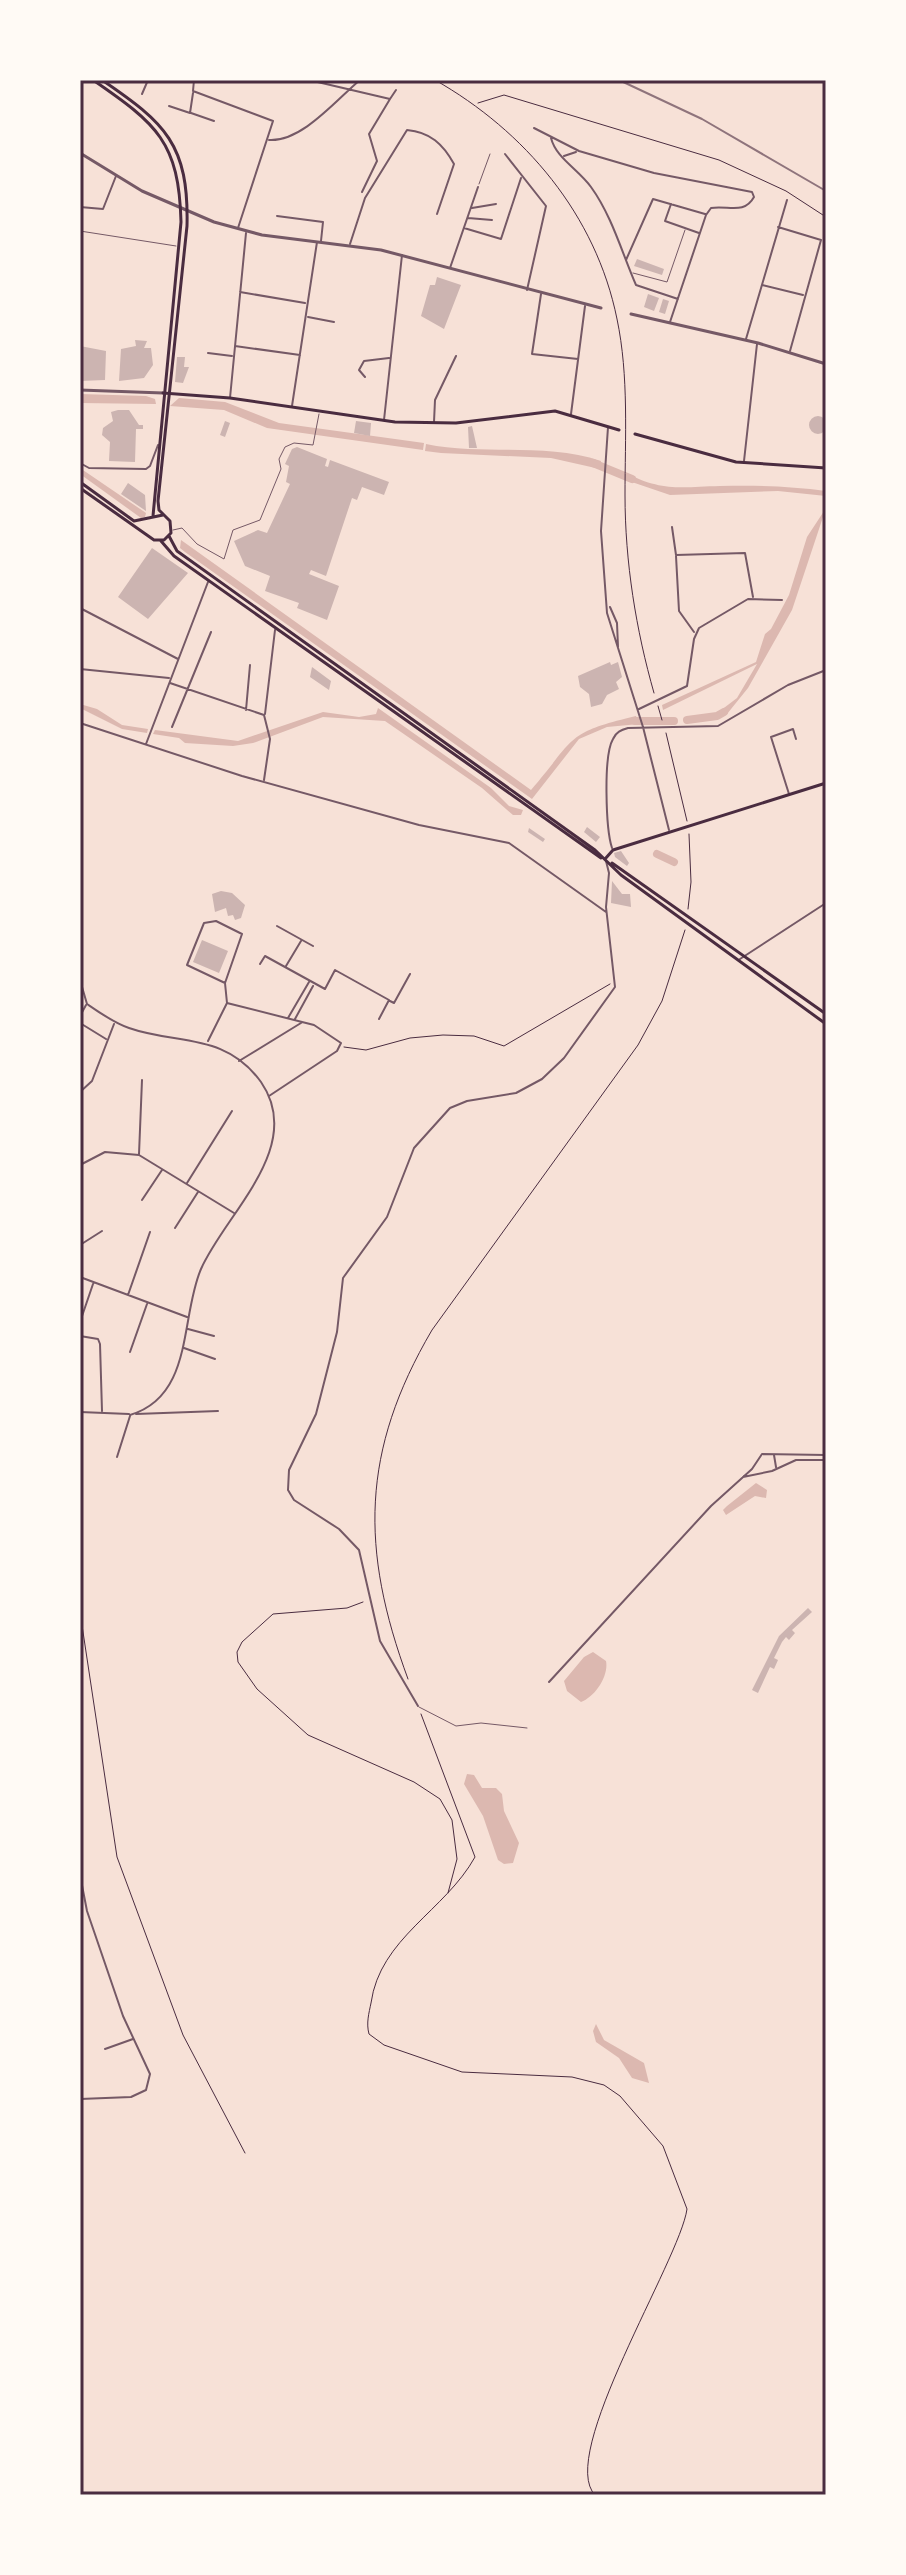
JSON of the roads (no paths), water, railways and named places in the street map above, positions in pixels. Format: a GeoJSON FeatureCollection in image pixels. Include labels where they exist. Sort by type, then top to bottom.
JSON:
{"type":"FeatureCollection","features":[{"type":"Feature","properties":{"kind":"main road"},"geometry":{"type":"LineString","coordinates":[[93,80],[140,112],[164,138],[176,167],[184,209],[163,393],[153,516],[148,521],[148,535]]}},
{"type":"Feature","properties":{"kind":"main road"},"geometry":{"type":"LineString","coordinates":[[102,80],[153,116],[167,135],[183,170],[184,209],[158,501],[159,510],[172,525],[170,534],[177,551],[826,1014]]}},
{"type":"Feature","properties":{"kind":"main road"},"geometry":{"type":"LineString","coordinates":[[163,393],[230,398],[383,421],[434,423],[548,412],[571,415],[619,430]]}},
{"type":"Feature","properties":{"kind":"main road"},"geometry":{"type":"LineString","coordinates":[[635,434],[744,463],[826,468]]}},
{"type":"Feature","properties":{"kind":"main road"},"geometry":{"type":"LineString","coordinates":[[80,482],[134,521],[148,521]]}},
{"type":"Feature","properties":{"kind":"main road"},"geometry":{"type":"LineString","coordinates":[[80,488],[161,541],[174,556],[592,854],[605,859],[621,875],[826,1024]]}},
{"type":"Feature","properties":{"kind":"main road"},"geometry":{"type":"LineString","coordinates":[[153,516],[166,517]]}},
{"type":"Feature","properties":{"kind":"main road"},"geometry":{"type":"LineString","coordinates":[[161,541],[170,534]]}},
{"type":"Feature","properties":{"kind":"main road"},"geometry":{"type":"LineString","coordinates":[[605,859],[613,850],[826,783]]}},
{"type":"Feature","properties":{"kind":"street"},"geometry":{"type":"LineString","coordinates":[[142,94],[148,80]]}},
{"type":"Feature","properties":{"kind":"street"},"geometry":{"type":"LineString","coordinates":[[190,113],[194,80]]}},
{"type":"Feature","properties":{"kind":"street"},"geometry":{"type":"LineString","coordinates":[[309,80],[390,99]]}},
{"type":"Feature","properties":{"kind":"street"},"geometry":{"type":"LineString","coordinates":[[267,140],[273,141],[299,130],[360,80]]}},
{"type":"Feature","properties":{"kind":"street"},"geometry":{"type":"LineString","coordinates":[[362,192],[377,161],[369,134],[396,90]]}},
{"type":"Feature","properties":{"kind":"street"},"geometry":{"type":"LineString","coordinates":[[193,91],[273,121],[237,229]]}},
{"type":"Feature","properties":{"kind":"street"},"geometry":{"type":"LineString","coordinates":[[169,106],[214,121]]}},
{"type":"Feature","properties":{"kind":"street"},"geometry":{"type":"LineString","coordinates":[[534,128],[579,151],[654,173],[746,189],[754,197],[742,209],[711,208],[706,215],[670,323]]}},
{"type":"Feature","properties":{"kind":"street"},"geometry":{"type":"LineString","coordinates":[[350,246],[365,198],[407,130],[420,131],[441,144],[454,164],[437,214]]}},
{"type":"Feature","properties":{"kind":"street"},"geometry":{"type":"LineString","coordinates":[[550,137],[554,150],[591,187],[636,285],[678,299]]}},
{"type":"Feature","properties":{"kind":"street"},"geometry":{"type":"LineString","coordinates":[[563,157],[579,151]]}},
{"type":"Feature","properties":{"kind":"street"},"geometry":{"type":"LineString","coordinates":[[80,153],[184,209],[247,232],[402,255],[601,308]]}},
{"type":"Feature","properties":{"kind":"street"},"geometry":{"type":"LineString","coordinates":[[505,154],[546,206],[547,212],[527,290]]}},
{"type":"Feature","properties":{"kind":"street"},"geometry":{"type":"LineString","coordinates":[[80,207],[103,209],[117,175]]}},
{"type":"Feature","properties":{"kind":"street"},"geometry":{"type":"LineString","coordinates":[[464,228],[501,239],[521,177]]}},
{"type":"Feature","properties":{"kind":"street"},"geometry":{"type":"LineString","coordinates":[[449,269],[478,187]]}},
{"type":"Feature","properties":{"kind":"street"},"geometry":{"type":"LineString","coordinates":[[626,260],[649,203],[658,199],[706,215]]}},
{"type":"Feature","properties":{"kind":"street"},"geometry":{"type":"LineString","coordinates":[[745,340],[787,200]]}},
{"type":"Feature","properties":{"kind":"street"},"geometry":{"type":"LineString","coordinates":[[671,203],[665,221],[701,234]]}},
{"type":"Feature","properties":{"kind":"street"},"geometry":{"type":"LineString","coordinates":[[470,208],[496,204]]}},
{"type":"Feature","properties":{"kind":"street"},"geometry":{"type":"LineString","coordinates":[[277,216],[323,222],[292,407]]}},
{"type":"Feature","properties":{"kind":"street"},"geometry":{"type":"LineString","coordinates":[[467,217],[492,220]]}},
{"type":"Feature","properties":{"kind":"street"},"geometry":{"type":"LineString","coordinates":[[778,227],[821,240],[790,352]]}},
{"type":"Feature","properties":{"kind":"street"},"geometry":{"type":"LineString","coordinates":[[230,398],[247,232]]}},
{"type":"Feature","properties":{"kind":"street"},"geometry":{"type":"LineString","coordinates":[[383,421],[402,255]]}},
{"type":"Feature","properties":{"kind":"street"},"geometry":{"type":"LineString","coordinates":[[761,285],[805,296]]}},
{"type":"Feature","properties":{"kind":"street"},"geometry":{"type":"LineString","coordinates":[[239,291],[307,303]]}},
{"type":"Feature","properties":{"kind":"street"},"geometry":{"type":"LineString","coordinates":[[541,294],[532,354],[578,359]]}},
{"type":"Feature","properties":{"kind":"street"},"geometry":{"type":"LineString","coordinates":[[571,415],[585,304]]}},
{"type":"Feature","properties":{"kind":"street"},"geometry":{"type":"LineString","coordinates":[[631,314],[758,343],[825,364],[826,354]]}},
{"type":"Feature","properties":{"kind":"street"},"geometry":{"type":"LineString","coordinates":[[305,317],[334,322]]}},
{"type":"Feature","properties":{"kind":"street"},"geometry":{"type":"LineString","coordinates":[[744,463],[758,343]]}},
{"type":"Feature","properties":{"kind":"street"},"geometry":{"type":"LineString","coordinates":[[234,345],[300,355]]}},
{"type":"Feature","properties":{"kind":"street"},"geometry":{"type":"LineString","coordinates":[[208,353],[233,356]]}},
{"type":"Feature","properties":{"kind":"street"},"geometry":{"type":"LineString","coordinates":[[434,423],[435,400],[456,356]]}},
{"type":"Feature","properties":{"kind":"street"},"geometry":{"type":"LineString","coordinates":[[365,377],[359,370],[364,361],[390,359]]}},
{"type":"Feature","properties":{"kind":"street"},"geometry":{"type":"LineString","coordinates":[[80,390],[163,393]]}},
{"type":"Feature","properties":{"kind":"street"},"geometry":{"type":"LineString","coordinates":[[608,426],[601,547],[610,631],[643,726],[669,831]]}},
{"type":"Feature","properties":{"kind":"street"},"geometry":{"type":"LineString","coordinates":[[80,463],[99,468],[146,469],[158,445]]}},
{"type":"Feature","properties":{"kind":"street"},"geometry":{"type":"LineString","coordinates":[[638,710],[686,688],[695,633],[679,611],[672,527]]}},
{"type":"Feature","properties":{"kind":"street"},"geometry":{"type":"LineString","coordinates":[[676,555],[745,553],[753,598]]}},
{"type":"Feature","properties":{"kind":"street"},"geometry":{"type":"LineString","coordinates":[[146,745],[209,581]]}},
{"type":"Feature","properties":{"kind":"street"},"geometry":{"type":"LineString","coordinates":[[695,633],[753,598],[782,600]]}},
{"type":"Feature","properties":{"kind":"street"},"geometry":{"type":"LineString","coordinates":[[609,607],[617,623],[618,647]]}},
{"type":"Feature","properties":{"kind":"street"},"geometry":{"type":"LineString","coordinates":[[80,608],[179,659]]}},
{"type":"Feature","properties":{"kind":"street"},"geometry":{"type":"LineString","coordinates":[[263,781],[270,739],[264,715],[268,707],[275,628]]}},
{"type":"Feature","properties":{"kind":"street"},"geometry":{"type":"LineString","coordinates":[[172,727],[211,632]]}},
{"type":"Feature","properties":{"kind":"street"},"geometry":{"type":"LineString","coordinates":[[246,711],[250,665]]}},
{"type":"Feature","properties":{"kind":"street"},"geometry":{"type":"LineString","coordinates":[[80,669],[170,678]]}},
{"type":"Feature","properties":{"kind":"street"},"geometry":{"type":"LineString","coordinates":[[613,850],[608,782],[610,745],[615,734],[643,726],[718,726],[788,685],[826,670]]}},
{"type":"Feature","properties":{"kind":"street"},"geometry":{"type":"LineString","coordinates":[[169,683],[264,715]]}},
{"type":"Feature","properties":{"kind":"street"},"geometry":{"type":"LineString","coordinates":[[80,723],[263,781],[419,825],[509,843],[607,912]]}},
{"type":"Feature","properties":{"kind":"street"},"geometry":{"type":"LineString","coordinates":[[789,795],[771,737],[793,729],[796,739]]}},
{"type":"Feature","properties":{"kind":"street"},"geometry":{"type":"LineString","coordinates":[[418,1706],[380,1641],[357,1546],[339,1529],[296,1503],[287,1485],[290,1467],[316,1414],[337,1332],[343,1278],[384,1222],[402,1186],[414,1148],[439,1116],[460,1103],[516,1093],[542,1079],[564,1058],[616,984],[607,912],[609,872],[605,859]]}},
{"type":"Feature","properties":{"kind":"street"},"geometry":{"type":"LineString","coordinates":[[739,960],[743,954],[826,903]]}},
{"type":"Feature","properties":{"kind":"street"},"geometry":{"type":"LineString","coordinates":[[208,1042],[227,1003],[225,983],[242,934],[216,921],[204,923],[187,965],[225,983]]}},
{"type":"Feature","properties":{"kind":"street"},"geometry":{"type":"LineString","coordinates":[[277,926],[313,946]]}},
{"type":"Feature","properties":{"kind":"street"},"geometry":{"type":"LineString","coordinates":[[285,967],[302,940]]}},
{"type":"Feature","properties":{"kind":"street"},"geometry":{"type":"LineString","coordinates":[[260,964],[265,956],[325,989],[335,970],[394,1003],[410,974]]}},
{"type":"Feature","properties":{"kind":"street"},"geometry":{"type":"LineString","coordinates":[[80,980],[87,1004],[115,1022],[132,1029],[208,1042],[238,1062],[259,1080],[269,1096],[272,1115],[268,1155],[255,1182],[204,1262],[175,1373],[162,1394],[130,1415],[117,1457]]}},
{"type":"Feature","properties":{"kind":"street"},"geometry":{"type":"LineString","coordinates":[[288,1018],[309,981]]}},
{"type":"Feature","properties":{"kind":"street"},"geometry":{"type":"LineString","coordinates":[[295,1020],[315,984]]}},
{"type":"Feature","properties":{"kind":"street"},"geometry":{"type":"LineString","coordinates":[[379,1019],[389,1000]]}},
{"type":"Feature","properties":{"kind":"street"},"geometry":{"type":"LineString","coordinates":[[227,1003],[301,1022],[332,1034],[341,1047],[269,1096]]}},
{"type":"Feature","properties":{"kind":"street"},"geometry":{"type":"LineString","coordinates":[[80,1016],[87,1004]]}},
{"type":"Feature","properties":{"kind":"street"},"geometry":{"type":"LineString","coordinates":[[80,1092],[92,1081],[98,1069],[106,1039],[115,1022]]}},
{"type":"Feature","properties":{"kind":"street"},"geometry":{"type":"LineString","coordinates":[[238,1062],[301,1022]]}},
{"type":"Feature","properties":{"kind":"street"},"geometry":{"type":"LineString","coordinates":[[80,1023],[106,1039]]}},
{"type":"Feature","properties":{"kind":"street"},"geometry":{"type":"LineString","coordinates":[[139,1155],[142,1080]]}},
{"type":"Feature","properties":{"kind":"street"},"geometry":{"type":"LineString","coordinates":[[186,1184],[232,1111]]}},
{"type":"Feature","properties":{"kind":"street"},"geometry":{"type":"LineString","coordinates":[[80,1165],[105,1152],[139,1155],[234,1213]]}},
{"type":"Feature","properties":{"kind":"street"},"geometry":{"type":"LineString","coordinates":[[142,1200],[162,1169]]}},
{"type":"Feature","properties":{"kind":"street"},"geometry":{"type":"LineString","coordinates":[[175,1228],[198,1191]]}},
{"type":"Feature","properties":{"kind":"street"},"geometry":{"type":"LineString","coordinates":[[80,1245],[102,1231]]}},
{"type":"Feature","properties":{"kind":"street"},"geometry":{"type":"LineString","coordinates":[[128,1296],[150,1232]]}},
{"type":"Feature","properties":{"kind":"street"},"geometry":{"type":"LineString","coordinates":[[80,1277],[188,1318]]}},
{"type":"Feature","properties":{"kind":"street"},"geometry":{"type":"LineString","coordinates":[[80,1322],[93,1283]]}},
{"type":"Feature","properties":{"kind":"street"},"geometry":{"type":"LineString","coordinates":[[130,1352],[148,1303]]}},
{"type":"Feature","properties":{"kind":"street"},"geometry":{"type":"LineString","coordinates":[[187,1328],[214,1336]]}},
{"type":"Feature","properties":{"kind":"street"},"geometry":{"type":"LineString","coordinates":[[80,1336],[98,1339],[100,1344],[102,1413]]}},
{"type":"Feature","properties":{"kind":"street"},"geometry":{"type":"LineString","coordinates":[[184,1348],[215,1359]]}},
{"type":"Feature","properties":{"kind":"street"},"geometry":{"type":"LineString","coordinates":[[80,1412],[130,1415],[218,1411]]}},
{"type":"Feature","properties":{"kind":"street"},"geometry":{"type":"LineString","coordinates":[[549,1682],[764,1453],[826,1458]]}},
{"type":"Feature","properties":{"kind":"street"},"geometry":{"type":"LineString","coordinates":[[773,1454],[776,1467]]}},
{"type":"Feature","properties":{"kind":"street"},"geometry":{"type":"LineString","coordinates":[[741,1478],[796,1460],[826,1458]]}},
{"type":"Feature","properties":{"kind":"street"},"geometry":{"type":"LineString","coordinates":[[758,1459],[763,1471]]}},
{"type":"Feature","properties":{"kind":"street"},"geometry":{"type":"LineString","coordinates":[[80,1875],[87,1911],[150,2074],[146,2090],[131,2097],[80,2099]]}},
{"type":"Feature","properties":{"kind":"street"},"geometry":{"type":"LineString","coordinates":[[105,2049],[134,2038]]}},
{"type":"Feature","properties":{"kind":"lane"},"geometry":{"type":"LineString","coordinates":[[478,187],[490,154]]}},
{"type":"Feature","properties":{"kind":"lane"},"geometry":{"type":"LineString","coordinates":[[631,272],[667,282],[686,228]]}},
{"type":"Feature","properties":{"kind":"lane"},"geometry":{"type":"LineString","coordinates":[[80,231],[179,246]]}},
{"type":"Feature","properties":{"kind":"lane"},"geometry":{"type":"LineString","coordinates":[[170,534],[182,528],[197,544],[224,559],[233,530],[260,520],[281,469],[279,459],[285,447],[313,445],[319,428],[319,411]]}},
{"type":"Feature","properties":{"kind":"lane"},"geometry":{"type":"LineString","coordinates":[[418,1706],[459,1726],[481,1723],[527,1728]]}},
{"type":"Feature","properties":{"kind":"waterway"},"geometry":{"type":"LineString","coordinates":[[593,463],[632,479]]}},
{"type":"Feature","properties":{"kind":"waterway"},"geometry":{"type":"LineString","coordinates":[[687,720],[717,716],[724,712]]}},
{"type":"Feature","properties":{"kind":"waterway"},"geometry":{"type":"LineString","coordinates":[[635,721],[674,721]]}},
{"type":"Feature","properties":{"kind":"waterway"},"geometry":{"type":"LineString","coordinates":[[657,854],[674,862]]}},
{"type":"Feature","properties":{"kind":"railway"},"geometry":{"type":"LineString","coordinates":[[619,80],[702,119],[826,191]]}}]}
